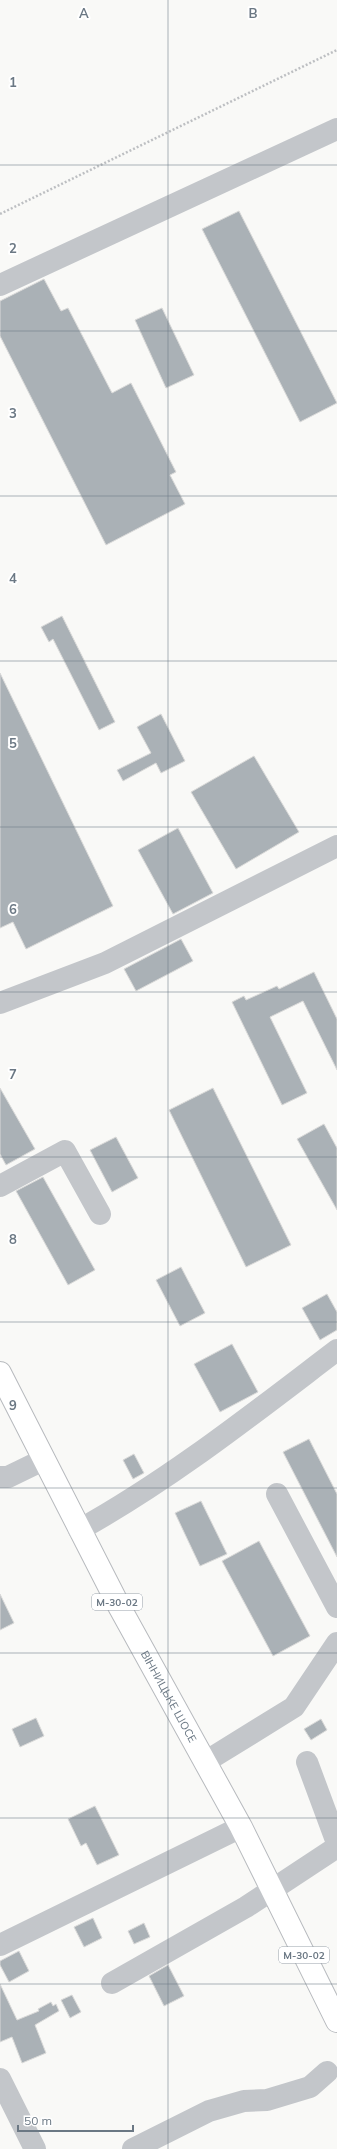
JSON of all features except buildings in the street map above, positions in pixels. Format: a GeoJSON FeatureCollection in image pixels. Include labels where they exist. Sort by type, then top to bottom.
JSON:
{"type":"FeatureCollection","features":[{"type":"Feature","properties":{"kind":"main road","name":"ВІННИЦЬКЕ ШОСЕ"},"geometry":{"type":"LineString","coordinates":[[0,1373],[43,1460],[120,1608],[241,1827],[337,2021]]}},
{"type":"Feature","properties":{"kind":"street"},"geometry":{"type":"LineString","coordinates":[[0,285],[337,129]]}},
{"type":"Feature","properties":{"kind":"street"},"geometry":{"type":"LineString","coordinates":[[0,1003],[105,964],[337,846]]}},
{"type":"Feature","properties":{"kind":"street"},"geometry":{"type":"LineString","coordinates":[[0,1186],[66,1151],[100,1214]]}},
{"type":"Feature","properties":{"kind":"street"},"geometry":{"type":"LineString","coordinates":[[79,1530],[118,1508],[222,1436],[337,1350]]}},
{"type":"Feature","properties":{"kind":"street"},"geometry":{"type":"LineString","coordinates":[[0,1477],[8,1477],[43,1460]]}},
{"type":"Feature","properties":{"kind":"street"},"geometry":{"type":"LineString","coordinates":[[278,1494],[337,1607]]}},
{"type":"Feature","properties":{"kind":"street"},"geometry":{"type":"LineString","coordinates":[[205,1762],[294,1707],[337,1643]]}},
{"type":"Feature","properties":{"kind":"street"},"geometry":{"type":"LineString","coordinates":[[307,1762],[337,1843]]}},
{"type":"Feature","properties":{"kind":"street"},"geometry":{"type":"LineString","coordinates":[[0,1945],[241,1827]]}},
{"type":"Feature","properties":{"kind":"street"},"geometry":{"type":"LineString","coordinates":[[112,1983],[176,1948],[272,1890],[337,1848]]}},
{"type":"Feature","properties":{"kind":"street"},"geometry":{"type":"LineString","coordinates":[[133,2149],[209,2111],[244,2101],[267,2100],[310,2087],[328,2072]]}},
{"type":"Feature","properties":{"kind":"street"},"geometry":{"type":"LineString","coordinates":[[0,2078],[35,2149]]}},
{"type":"Feature","properties":{"kind":"path"},"geometry":{"type":"LineString","coordinates":[[0,214],[337,50]]}}]}
